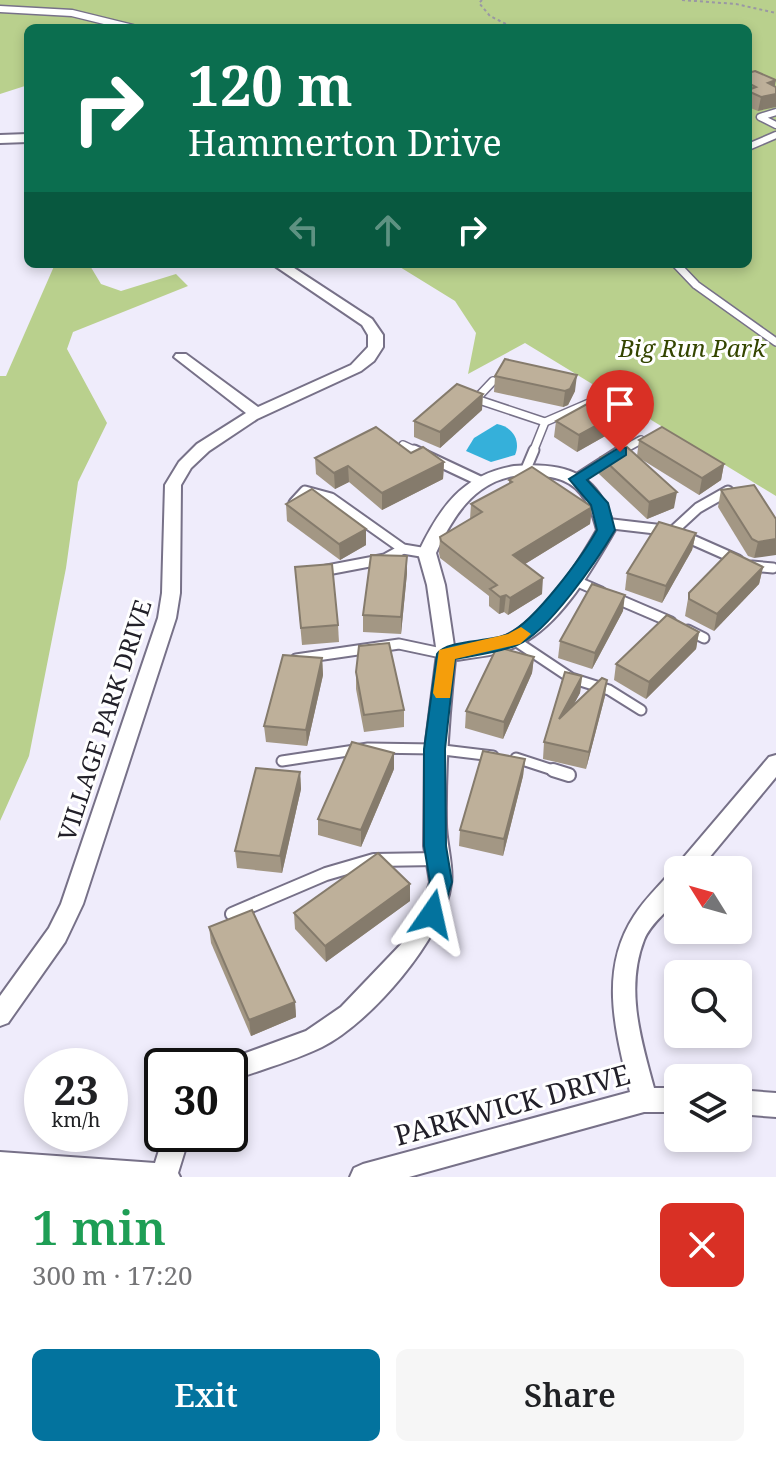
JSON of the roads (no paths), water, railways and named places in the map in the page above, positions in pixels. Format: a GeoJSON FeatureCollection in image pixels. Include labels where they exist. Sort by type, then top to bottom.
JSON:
{"type":"FeatureCollection","features":[{"type":"Feature","properties":{"kind":"street"},"geometry":{"type":"LineString","coordinates":[[0,139],[24,138]]}},
{"type":"Feature","properties":{"kind":"street","name":"VILLAGE PARK DRIVE"},"geometry":{"type":"LineString","coordinates":[[0,1015],[57,935],[72,904],[167,618],[171,593],[173,485],[178,472],[216,435],[356,368],[373,356],[378,340],[367,322],[285,268]]}},
{"type":"Feature","properties":{"kind":"street"},"geometry":{"type":"LineString","coordinates":[[181,357],[259,415]]}},
{"type":"Feature","properties":{"kind":"street"},"geometry":{"type":"LineString","coordinates":[[248,1063],[314,1039],[349,1015],[415,945],[432,914],[441,882],[437,859],[435,749],[446,654],[436,585],[427,553],[442,520],[480,481],[526,469],[577,479],[600,503],[606,530],[571,579],[546,612],[514,640],[446,654]]}},
{"type":"Feature","properties":{"kind":"street"},"geometry":{"type":"LineString","coordinates":[[698,856],[776,763]]}},
{"type":"Feature","properties":{"kind":"street"},"geometry":{"type":"LineString","coordinates":[[644,1100],[626,1024],[622,995],[625,963],[634,937],[664,897]]}},
{"type":"Feature","properties":{"kind":"street","name":"PARKWICK DRIVE"},"geometry":{"type":"LineString","coordinates":[[363,1177],[644,1100],[664,1100]]}},
{"type":"Feature","properties":{"kind":"street"},"geometry":{"type":"LineString","coordinates":[[752,1103],[776,1105]]}},
{"type":"Feature","properties":{"kind":"street"},"geometry":{"type":"LineString","coordinates":[[0,1165],[166,1177],[172,1152]]}},
{"type":"Feature","properties":{"kind":"lane"},"geometry":{"type":"LineString","coordinates":[[0,9],[72,13],[117,24]]}},
{"type":"Feature","properties":{"kind":"lane"},"geometry":{"type":"LineString","coordinates":[[776,112],[760,117],[776,125]]}},
{"type":"Feature","properties":{"kind":"lane"},"geometry":{"type":"LineString","coordinates":[[752,145],[776,135]]}},
{"type":"Feature","properties":{"kind":"lane"},"geometry":{"type":"LineString","coordinates":[[680,268],[696,285],[776,342]]}},
{"type":"Feature","properties":{"kind":"lane"},"geometry":{"type":"LineString","coordinates":[[493,381],[476,399],[545,422],[589,403]]}},
{"type":"Feature","properties":{"kind":"lane"},"geometry":{"type":"LineString","coordinates":[[526,469],[545,422]]}},
{"type":"Feature","properties":{"kind":"lane"},"geometry":{"type":"LineString","coordinates":[[577,479],[598,463],[641,440]]}},
{"type":"Feature","properties":{"kind":"lane"},"geometry":{"type":"LineString","coordinates":[[403,445],[480,481]]}},
{"type":"Feature","properties":{"kind":"lane"},"geometry":{"type":"LineString","coordinates":[[673,531],[698,508],[729,490]]}},
{"type":"Feature","properties":{"kind":"lane"},"geometry":{"type":"LineString","coordinates":[[290,508],[305,491],[331,498],[403,549],[427,553]]}},
{"type":"Feature","properties":{"kind":"lane"},"geometry":{"type":"LineString","coordinates":[[604,523],[673,531],[760,569],[773,568]]}},
{"type":"Feature","properties":{"kind":"lane"},"geometry":{"type":"LineString","coordinates":[[312,573],[385,559],[403,549]]}},
{"type":"Feature","properties":{"kind":"lane"},"geometry":{"type":"LineString","coordinates":[[571,579],[704,638]]}},
{"type":"Feature","properties":{"kind":"lane"},"geometry":{"type":"LineString","coordinates":[[514,640],[571,678],[609,690],[641,710]]}},
{"type":"Feature","properties":{"kind":"lane"},"geometry":{"type":"LineString","coordinates":[[285,660],[399,644],[446,654]]}},
{"type":"Feature","properties":{"kind":"lane"},"geometry":{"type":"LineString","coordinates":[[282,761],[368,748],[435,749],[520,758],[569,775]]}},
{"type":"Feature","properties":{"kind":"lane"},"geometry":{"type":"LineString","coordinates":[[232,914],[326,874],[374,860],[437,859]]}},
{"type":"Feature","properties":{"kind":"water"},"geometry":{"type":"Polygon","coordinates":[[[497,424],[514,435],[517,445],[515,455],[491,462],[466,451],[474,438],[497,424]]]}},
{"type":"Feature","properties":{"kind":"park label","name":"Big Run Park"},"geometry":{"type":"Point","coordinates":[692,347]}}]}
